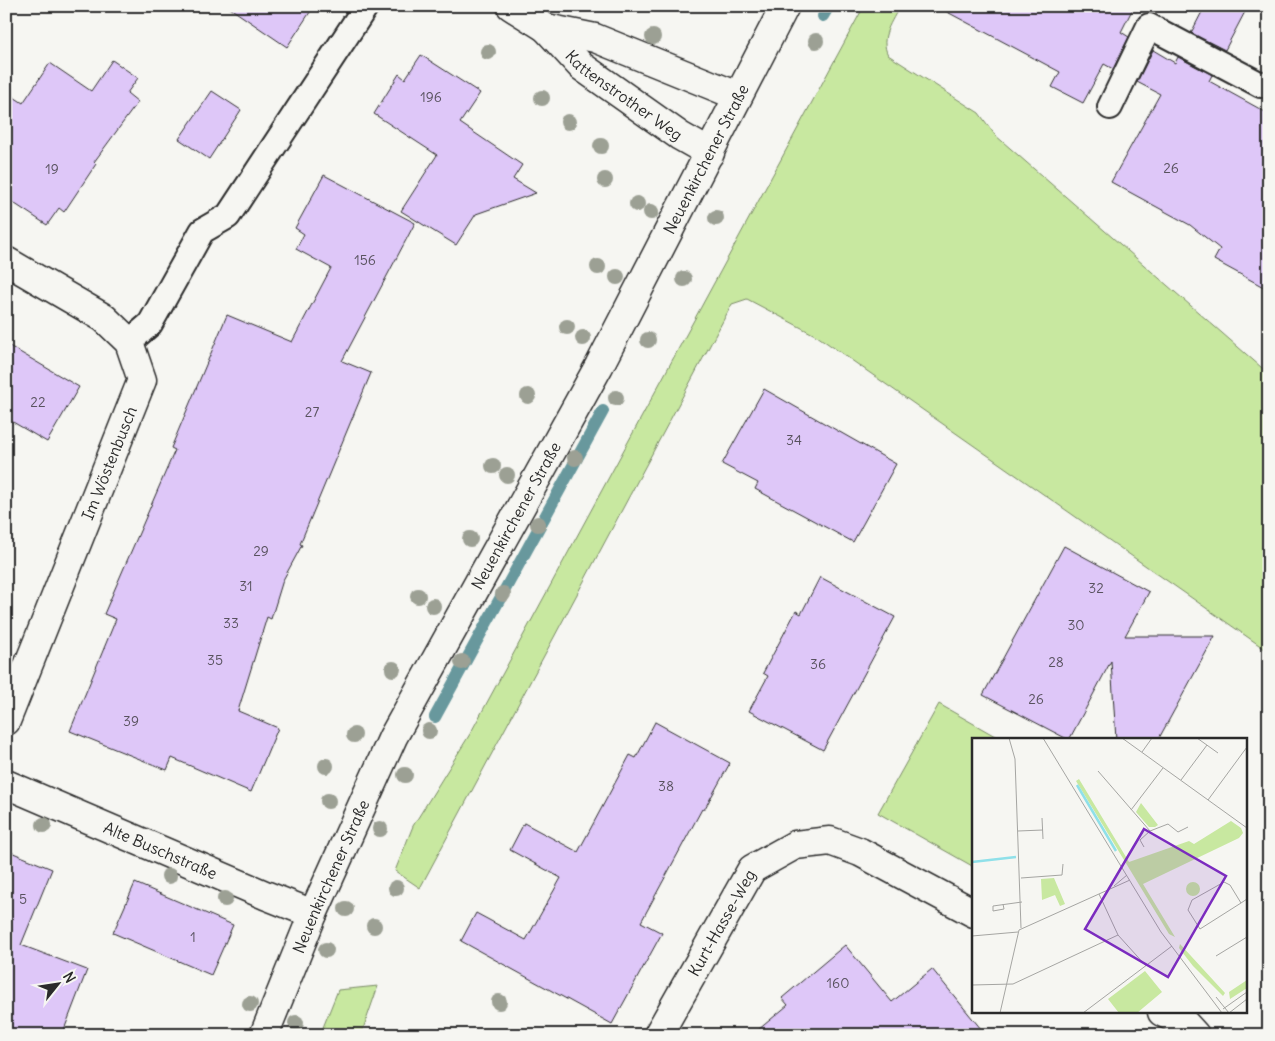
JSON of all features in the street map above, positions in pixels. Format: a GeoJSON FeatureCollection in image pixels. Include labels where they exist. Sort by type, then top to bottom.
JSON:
{"type":"FeatureCollection","features":[{"type":"Feature","properties":{"kind":"street","name":"Kattenstrother Weg"},"geometry":{"type":"LineString","coordinates":[[511,6],[546,28],[581,66],[680,136],[710,153]]}},
{"type":"Feature","properties":{"kind":"street","name":"Neuenkirchener Straße"},"geometry":{"type":"LineString","coordinates":[[264,1035],[313,914],[393,737],[599,366],[785,6]]}},
{"type":"Feature","properties":{"kind":"street","name":"Kattenstrother Weg"},"geometry":{"type":"LineString","coordinates":[[546,28],[594,38],[738,96]]}},
{"type":"Feature","properties":{"kind":"street","name":"Im Wöstenbusch"},"geometry":{"type":"LineString","coordinates":[[6,261],[104,318],[129,342],[142,380],[6,721]]}},
{"type":"Feature","properties":{"kind":"street","name":"Alte Buschstraße"},"geometry":{"type":"LineString","coordinates":[[6,784],[256,892],[313,914]]}},
{"type":"Feature","properties":{"kind":"street","name":"Kurt-Hasse-Weg"},"geometry":{"type":"LineString","coordinates":[[658,1035],[752,869],[795,845],[830,842],[860,852],[972,913]]}},
{"type":"Feature","properties":{"kind":"street"},"geometry":{"type":"LineString","coordinates":[[1166,1014],[1185,1024],[1195,1035]]}},
{"type":"Feature","properties":{"kind":"lane"},"geometry":{"type":"LineString","coordinates":[[129,342],[150,324],[202,231],[228,216],[366,6]]}},
{"type":"Feature","properties":{"kind":"lane"},"geometry":{"type":"LineString","coordinates":[[1110,107],[1149,26],[1261,84],[1269,83]]}},
{"type":"Feature","properties":{"kind":"green space"},"geometry":{"type":"Polygon","coordinates":[[[864,6],[900,6],[886,36],[885,42],[888,55],[979,113],[995,135],[1269,374],[1269,652],[817,336],[747,299],[732,304],[420,888],[395,871],[413,826],[470,734],[864,6]]]}},
{"type":"Feature","properties":{"kind":"green space"},"geometry":{"type":"Polygon","coordinates":[[[939,704],[998,738],[972,738],[972,866],[878,813],[939,704]]]}},
{"type":"Feature","properties":{"kind":"green space"},"geometry":{"type":"Polygon","coordinates":[[[378,986],[361,1035],[320,1035],[338,990],[378,986]]]}},
{"type":"Feature","properties":{"kind":"building"},"geometry":{"type":"Polygon","coordinates":[[[227,6],[314,6],[287,47],[227,6]]]}},
{"type":"Feature","properties":{"kind":"building"},"geometry":{"type":"Polygon","coordinates":[[[936,6],[1134,6],[1121,32],[1129,37],[1113,69],[1104,64],[1083,103],[1052,87],[1060,72],[936,6]]]}},
{"type":"Feature","properties":{"kind":"building"},"geometry":{"type":"Polygon","coordinates":[[[1205,6],[1248,6],[1225,50],[1191,33],[1205,6]]]}},
{"type":"Feature","properties":{"kind":"building"},"geometry":{"type":"Polygon","coordinates":[[[1153,50],[1175,63],[1178,57],[1212,75],[1209,81],[1269,114],[1269,290],[1214,260],[1220,249],[1190,225],[1111,182],[1160,94],[1137,82],[1153,50]]]}},
{"type":"Feature","properties":{"kind":"building"},"geometry":{"type":"Polygon","coordinates":[[[421,55],[480,93],[460,123],[522,165],[513,179],[536,193],[476,214],[456,245],[401,211],[437,155],[374,114],[399,74],[405,79],[421,55]]]}},
{"type":"Feature","properties":{"kind":"building"},"geometry":{"type":"Polygon","coordinates":[[[112,60],[138,78],[127,93],[138,102],[94,162],[96,164],[64,212],[59,208],[47,225],[6,198],[6,92],[23,103],[50,63],[91,91],[112,60]]]}},
{"type":"Feature","properties":{"kind":"building"},"geometry":{"type":"Polygon","coordinates":[[[212,91],[241,110],[209,159],[179,139],[212,91]]]}},
{"type":"Feature","properties":{"kind":"building"},"geometry":{"type":"Polygon","coordinates":[[[324,175],[415,223],[342,361],[371,373],[300,544],[302,545],[283,580],[271,619],[267,617],[238,711],[278,728],[251,792],[172,758],[167,770],[70,731],[116,619],[104,614],[175,450],[171,448],[227,315],[292,342],[331,268],[296,249],[304,234],[295,228],[324,175]]]}},
{"type":"Feature","properties":{"kind":"building"},"geometry":{"type":"Polygon","coordinates":[[[6,344],[79,387],[47,442],[6,418],[6,344]]]}},
{"type":"Feature","properties":{"kind":"building"},"geometry":{"type":"Polygon","coordinates":[[[764,389],[896,464],[853,542],[755,489],[758,483],[722,464],[764,389]]]}},
{"type":"Feature","properties":{"kind":"building"},"geometry":{"type":"Polygon","coordinates":[[[1064,546],[1149,592],[1125,636],[1215,636],[1159,738],[1116,738],[1111,661],[1070,738],[1065,738],[983,695],[1064,546]]]}},
{"type":"Feature","properties":{"kind":"building"},"geometry":{"type":"Polygon","coordinates":[[[820,577],[895,617],[823,750],[749,711],[768,676],[763,673],[796,611],[801,614],[820,577]]]}},
{"type":"Feature","properties":{"kind":"building"},"geometry":{"type":"Polygon","coordinates":[[[655,722],[730,763],[704,810],[702,809],[641,922],[662,933],[612,1024],[461,941],[476,913],[526,940],[561,878],[510,850],[524,823],[578,852],[630,755],[636,758],[655,722]]]}},
{"type":"Feature","properties":{"kind":"building"},"geometry":{"type":"Polygon","coordinates":[[[6,850],[52,869],[21,945],[87,970],[62,1035],[6,1035],[6,850]]]}},
{"type":"Feature","properties":{"kind":"building"},"geometry":{"type":"Polygon","coordinates":[[[135,883],[233,925],[211,975],[113,933],[135,883]]]}},
{"type":"Feature","properties":{"kind":"building"},"geometry":{"type":"Polygon","coordinates":[[[845,945],[892,1002],[932,969],[986,1035],[752,1035],[788,1005],[782,998],[845,945]]]}},
{"type":"Feature","properties":{"kind":"waterway"},"geometry":{"type":"LineString","coordinates":[[823,16],[829,6]]}},
{"type":"Feature","properties":{"kind":"waterway"},"geometry":{"type":"LineString","coordinates":[[435,717],[603,411]]}}]}
